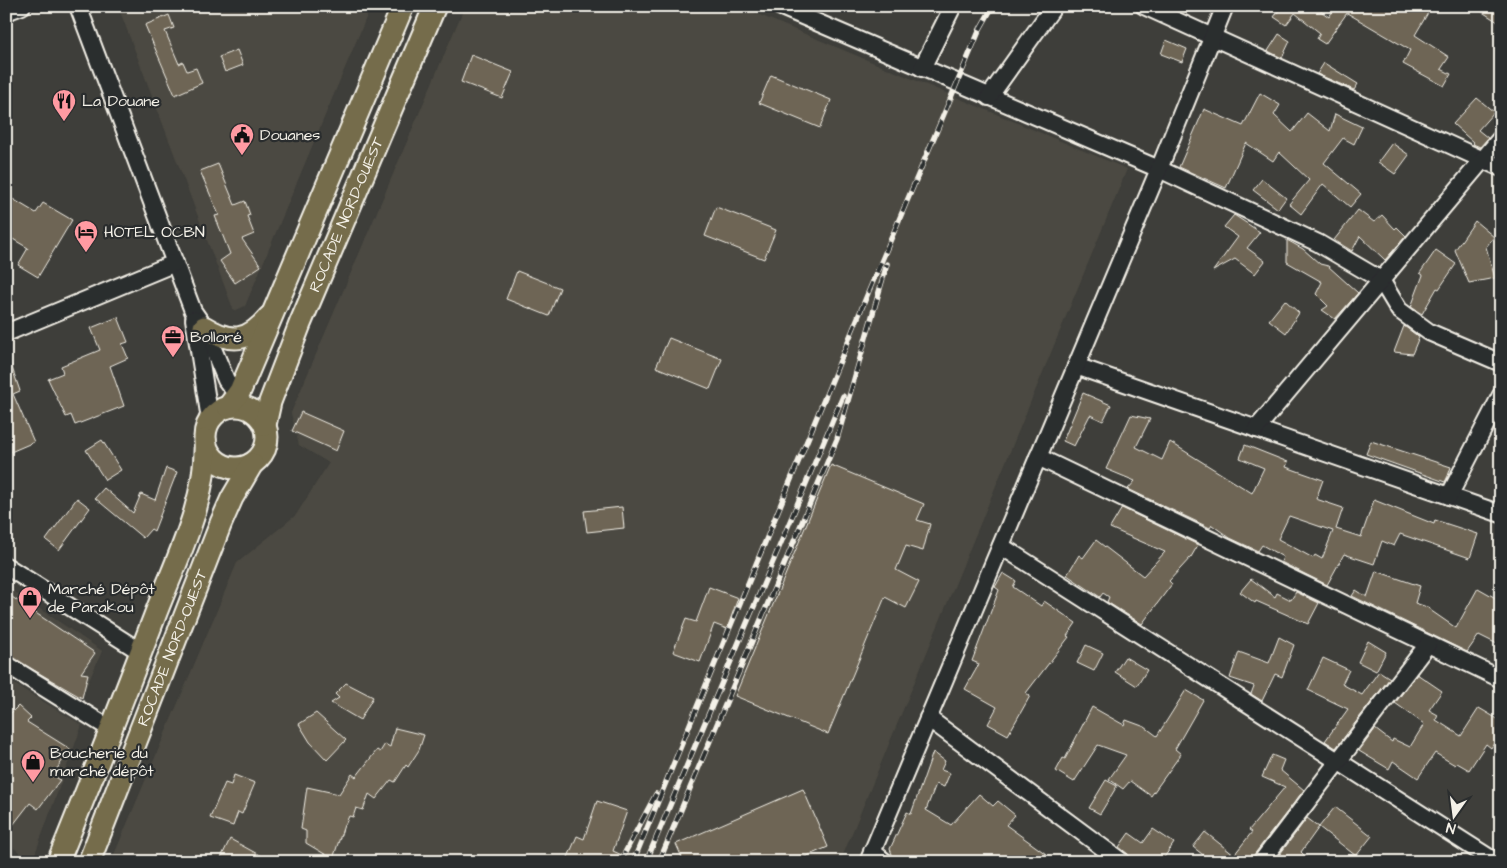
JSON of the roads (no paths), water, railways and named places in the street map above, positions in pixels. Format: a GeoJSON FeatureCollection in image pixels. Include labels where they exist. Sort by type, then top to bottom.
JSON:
{"type":"FeatureCollection","features":[{"type":"Feature","properties":{"kind":"main road","name":"ROCADE NORD-OUEST"},"geometry":{"type":"LineString","coordinates":[[237,403],[403,6]]}},
{"type":"Feature","properties":{"kind":"main road","name":"ROCADE NORD-OUEST"},"geometry":{"type":"LineString","coordinates":[[265,425],[270,402],[300,324],[435,6]]}},
{"type":"Feature","properties":{"kind":"main road"},"geometry":{"type":"LineString","coordinates":[[199,319],[226,338],[245,337],[262,326],[274,312]]}},
{"type":"Feature","properties":{"kind":"main road"},"geometry":{"type":"LineString","coordinates":[[237,403],[261,417],[265,425],[267,443],[264,451],[252,464],[235,468],[218,463],[212,457],[206,432],[220,410],[237,403]]}},
{"type":"Feature","properties":{"kind":"main road","name":"ROCADE NORD-OUEST"},"geometry":{"type":"LineString","coordinates":[[58,862],[112,730],[202,486],[206,460],[206,432]]}},
{"type":"Feature","properties":{"kind":"main road","name":"ROCADE NORD-OUEST"},"geometry":{"type":"LineString","coordinates":[[90,862],[221,523],[232,498],[252,464]]}},
{"type":"Feature","properties":{"kind":"street"},"geometry":{"type":"LineString","coordinates":[[6,12],[22,6]]}},
{"type":"Feature","properties":{"kind":"street"},"geometry":{"type":"LineString","coordinates":[[78,6],[175,263],[237,403]]}},
{"type":"Feature","properties":{"kind":"street"},"geometry":{"type":"LineString","coordinates":[[779,6],[1159,169],[1318,243],[1381,280],[1399,310],[1429,332],[1501,363]]}},
{"type":"Feature","properties":{"kind":"street"},"geometry":{"type":"LineString","coordinates":[[922,68],[953,6]]}},
{"type":"Feature","properties":{"kind":"street"},"geometry":{"type":"LineString","coordinates":[[990,97],[1054,6]]}},
{"type":"Feature","properties":{"kind":"street"},"geometry":{"type":"LineString","coordinates":[[1144,6],[1501,168]]}},
{"type":"Feature","properties":{"kind":"street"},"geometry":{"type":"LineString","coordinates":[[885,862],[870,857],[1159,169],[1225,6]]}},
{"type":"Feature","properties":{"kind":"street"},"geometry":{"type":"LineString","coordinates":[[1256,428],[1501,138]]}},
{"type":"Feature","properties":{"kind":"street"},"geometry":{"type":"LineString","coordinates":[[6,332],[175,263]]}},
{"type":"Feature","properties":{"kind":"street"},"geometry":{"type":"LineString","coordinates":[[199,319],[208,413],[206,432]]}},
{"type":"Feature","properties":{"kind":"street"},"geometry":{"type":"LineString","coordinates":[[1076,366],[1501,514]]}},
{"type":"Feature","properties":{"kind":"street"},"geometry":{"type":"LineString","coordinates":[[1449,496],[1501,394]]}},
{"type":"Feature","properties":{"kind":"street"},"geometry":{"type":"LineString","coordinates":[[1038,457],[1501,679]]}},
{"type":"Feature","properties":{"kind":"street"},"geometry":{"type":"LineString","coordinates":[[1001,546],[1496,862]]}},
{"type":"Feature","properties":{"kind":"street"},"geometry":{"type":"LineString","coordinates":[[6,566],[141,652]]}},
{"type":"Feature","properties":{"kind":"street"},"geometry":{"type":"LineString","coordinates":[[1261,862],[1428,644]]}},
{"type":"Feature","properties":{"kind":"street"},"geometry":{"type":"LineString","coordinates":[[6,664],[112,730]]}},
{"type":"Feature","properties":{"kind":"street"},"geometry":{"type":"LineString","coordinates":[[928,718],[1122,862]]}},
{"type":"Feature","properties":{"kind":"railway"},"geometry":{"type":"LineString","coordinates":[[633,862],[868,293],[980,29],[993,6]]}},
{"type":"Feature","properties":{"kind":"railway"},"geometry":{"type":"LineString","coordinates":[[659,862],[837,439],[887,264]]}},
{"type":"Feature","properties":{"kind":"railway"},"geometry":{"type":"LineString","coordinates":[[646,862],[843,396]]}},
{"type":"Feature","properties":{"kind":"railway"},"geometry":{"type":"LineString","coordinates":[[620,862],[656,794]]}},
{"type":"Feature","properties":{"kind":"place","name":"La Douane"},"geometry":{"type":"Point","coordinates":[64,122]}},
{"type":"Feature","properties":{"kind":"place","name":"Douanes"},"geometry":{"type":"Point","coordinates":[242,156]}},
{"type":"Feature","properties":{"kind":"place","name":"HOTEL OCBN"},"geometry":{"type":"Point","coordinates":[86,253]}},
{"type":"Feature","properties":{"kind":"place","name":"Bolloré"},"geometry":{"type":"Point","coordinates":[173,358]}},
{"type":"Feature","properties":{"kind":"place","name":"Marché Dépôt de Parakou"},"geometry":{"type":"Point","coordinates":[30,619]}},
{"type":"Feature","properties":{"kind":"place","name":"Boucherie du marché dépôt"},"geometry":{"type":"Point","coordinates":[33,783]}}]}
